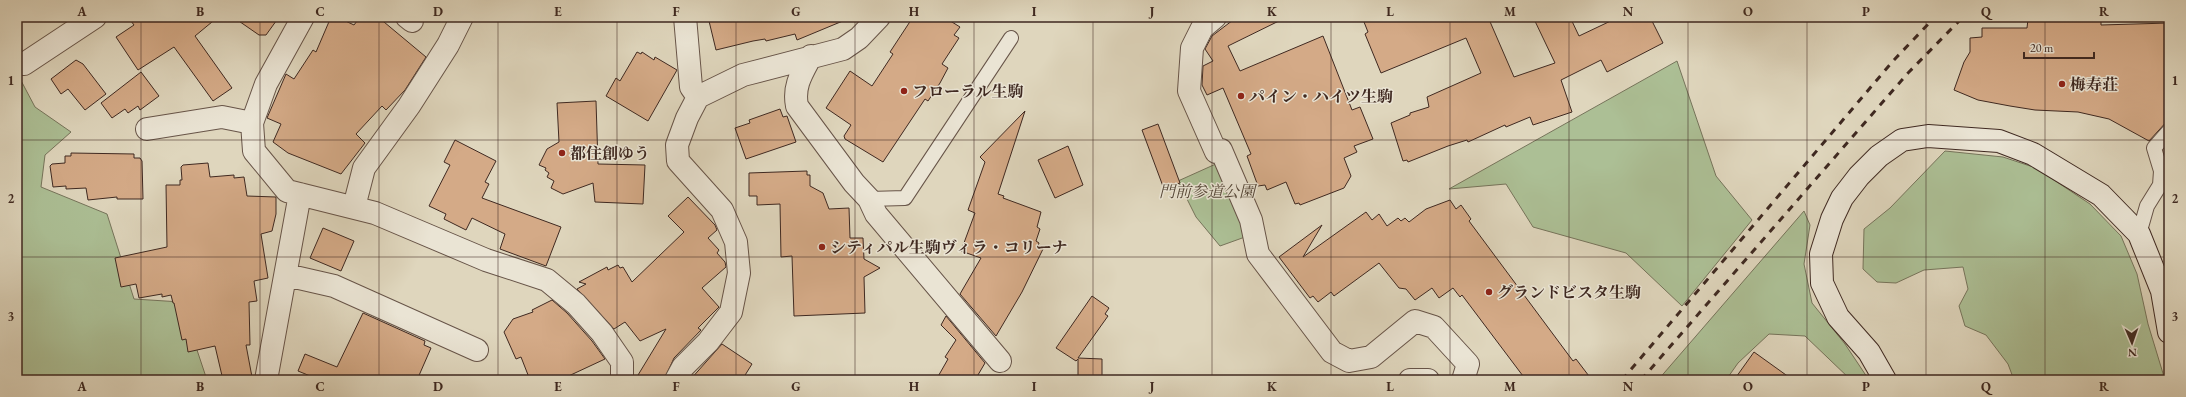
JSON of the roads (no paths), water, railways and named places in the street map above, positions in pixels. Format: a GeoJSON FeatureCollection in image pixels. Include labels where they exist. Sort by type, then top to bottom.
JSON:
{"type":"FeatureCollection","features":[{"type":"Feature","properties":{"kind":"street"},"geometry":{"type":"LineString","coordinates":[[24,64],[95,17]]}},
{"type":"Feature","properties":{"kind":"street"},"geometry":{"type":"LineString","coordinates":[[304,17],[266,84],[252,123],[254,151],[287,191],[375,213],[486,260],[547,280],[576,304],[602,333],[622,362],[622,380]]}},
{"type":"Feature","properties":{"kind":"street"},"geometry":{"type":"LineString","coordinates":[[354,207],[364,168],[409,106],[445,51],[462,17]]}},
{"type":"Feature","properties":{"kind":"street"},"geometry":{"type":"LineString","coordinates":[[685,17],[691,87],[698,97]]}},
{"type":"Feature","properties":{"kind":"street"},"geometry":{"type":"LineString","coordinates":[[676,380],[683,367],[708,342],[731,312],[738,273],[736,242],[722,210],[678,161],[676,145],[687,118],[698,97],[743,76],[811,56],[843,49],[859,38],[879,17]]}},
{"type":"Feature","properties":{"kind":"street"},"geometry":{"type":"LineString","coordinates":[[1215,17],[1202,28],[1192,48],[1189,91],[1251,220],[1258,254],[1332,352],[1349,361],[1371,357],[1414,321],[1434,328],[1468,364],[1463,380]]}},
{"type":"Feature","properties":{"kind":"street"},"geometry":{"type":"LineString","coordinates":[[811,56],[797,83],[795,95],[797,106],[854,183],[869,199],[876,214],[1000,361]]}},
{"type":"Feature","properties":{"kind":"street"},"geometry":{"type":"LineString","coordinates":[[146,129],[222,117],[252,123]]}},
{"type":"Feature","properties":{"kind":"street"},"geometry":{"type":"LineString","coordinates":[[1885,380],[1869,352],[1838,317],[1822,283],[1821,254],[1832,219],[1842,198],[1859,176],[1879,156],[1902,140],[1928,136],[1999,140],[2033,154],[2102,195],[2139,234],[2162,291],[2169,332]]}},
{"type":"Feature","properties":{"kind":"street"},"geometry":{"type":"LineString","coordinates":[[266,380],[300,194]]}},
{"type":"Feature","properties":{"kind":"street"},"geometry":{"type":"LineString","coordinates":[[286,275],[334,286],[477,350]]}},
{"type":"Feature","properties":{"kind":"street"},"geometry":{"type":"LineString","coordinates":[[1410,380],[1428,380]]}},
{"type":"Feature","properties":{"kind":"lane"},"geometry":{"type":"LineString","coordinates":[[869,199],[905,198],[1011,38]]}},
{"type":"Feature","properties":{"kind":"lane"},"geometry":{"type":"LineString","coordinates":[[2139,234],[2148,206],[2160,185],[2161,171],[2154,148],[2169,131]]}},
{"type":"Feature","properties":{"kind":"railway"},"geometry":{"type":"LineString","coordinates":[[1622,380],[1893,61],[1935,17]]}},
{"type":"Feature","properties":{"kind":"railway"},"geometry":{"type":"LineString","coordinates":[[1641,380],[1908,73],[1963,17]]}},
{"type":"Feature","properties":{"kind":"place","name":"梅寿荘"},"geometry":{"type":"Point","coordinates":[2062,84]}},
{"type":"Feature","properties":{"kind":"place","name":"フローラル生駒"},"geometry":{"type":"Point","coordinates":[904,91]}},
{"type":"Feature","properties":{"kind":"place","name":"パイン・ハイツ生駒"},"geometry":{"type":"Point","coordinates":[1241,96]}},
{"type":"Feature","properties":{"kind":"place","name":"都住創ゆう"},"geometry":{"type":"Point","coordinates":[562,153]}},
{"type":"Feature","properties":{"kind":"place","name":"シティパル生駒ヴィラ・コリーナ"},"geometry":{"type":"Point","coordinates":[822,247]}},
{"type":"Feature","properties":{"kind":"place","name":"グランドビスタ生駒"},"geometry":{"type":"Point","coordinates":[1489,292]}},
{"type":"Feature","properties":{"kind":"park label","name":"門前参道公園"},"geometry":{"type":"Point","coordinates":[1207,191]}}]}
